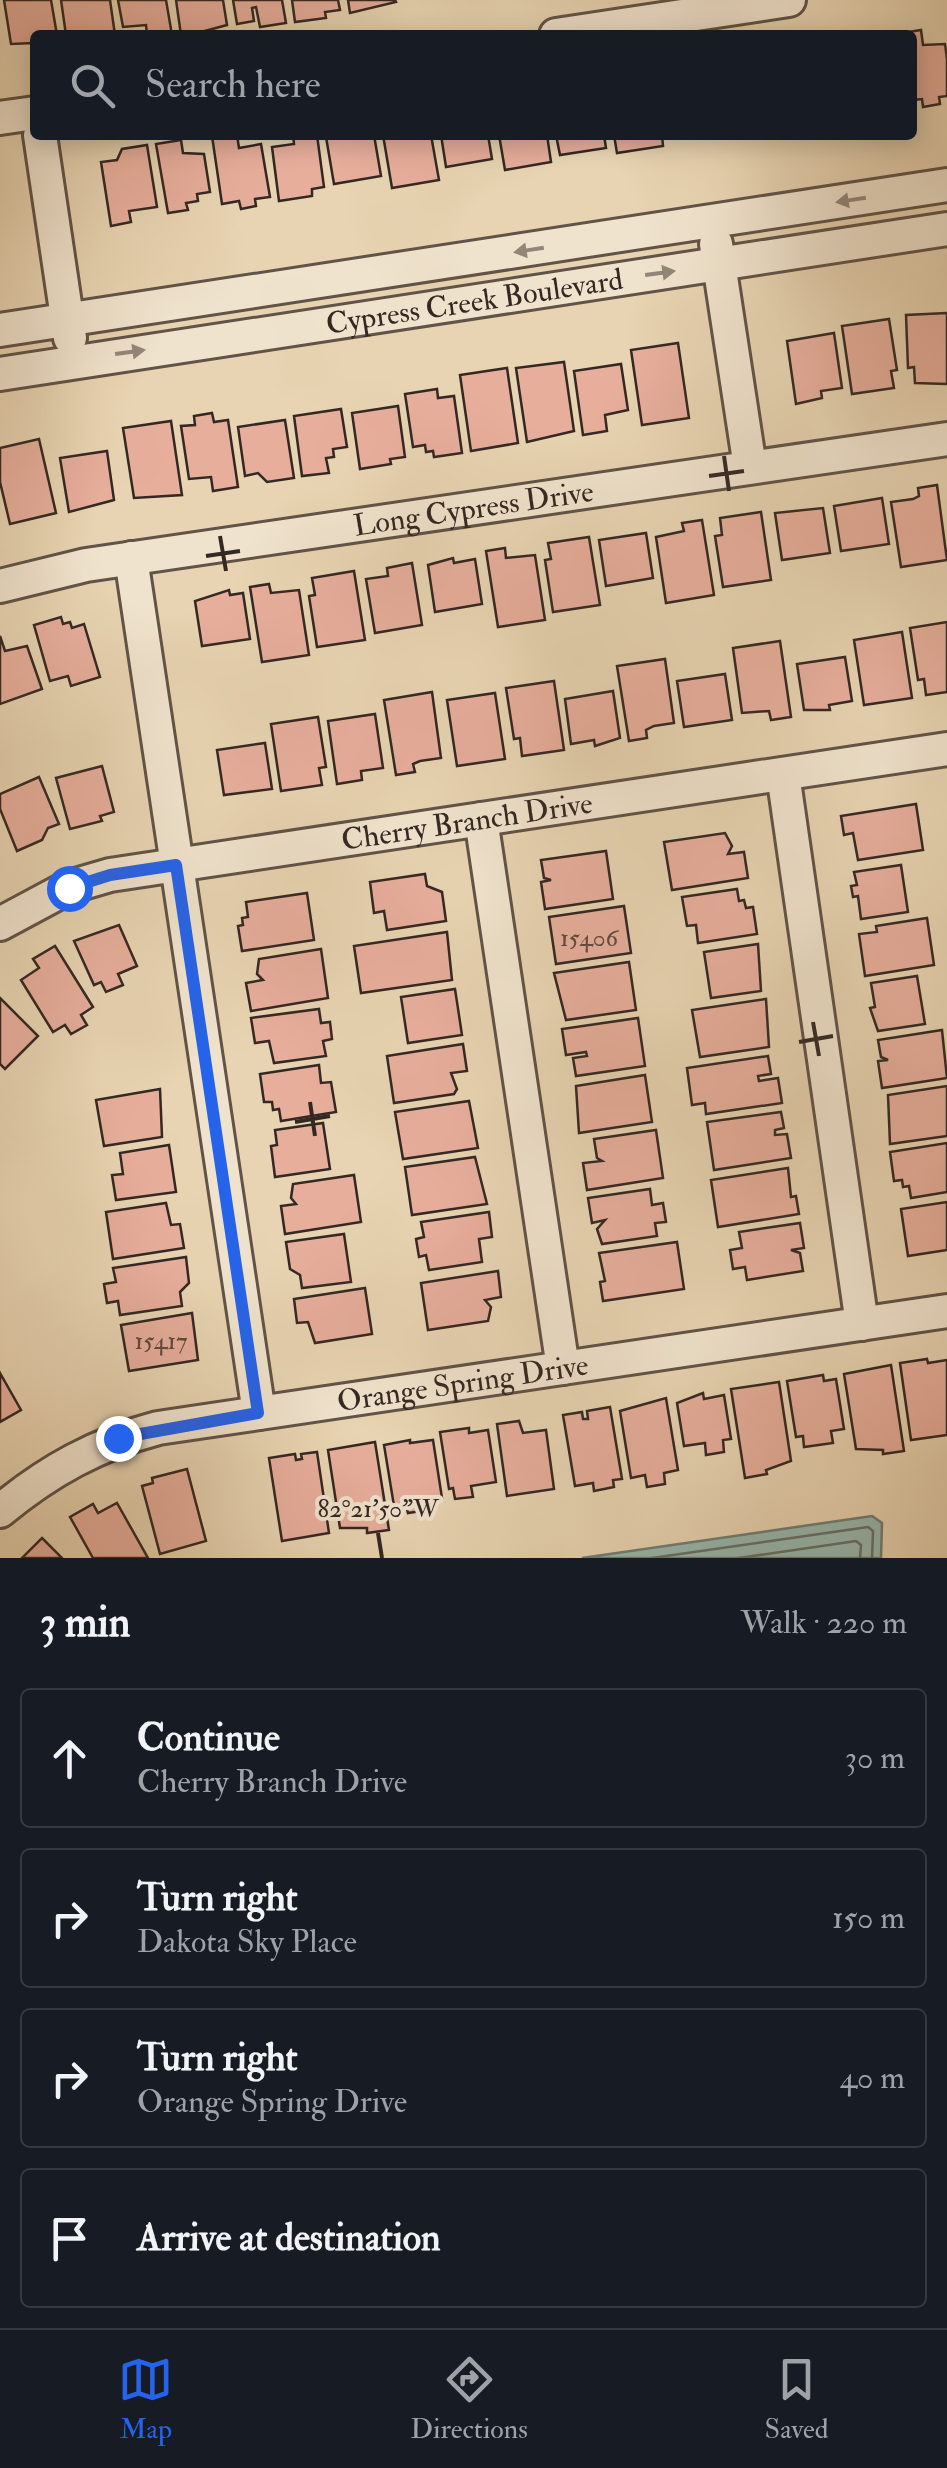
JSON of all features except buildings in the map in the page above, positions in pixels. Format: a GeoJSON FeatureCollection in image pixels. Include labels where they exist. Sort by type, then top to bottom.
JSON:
{"type":"FeatureCollection","features":[{"type":"Feature","properties":{"kind":"street"},"geometry":{"type":"LineString","coordinates":[[589,30],[789,0]]}},
{"type":"Feature","properties":{"kind":"street"},"geometry":{"type":"LineString","coordinates":[[0,118],[30,114]]}},
{"type":"Feature","properties":{"kind":"street"},"geometry":{"type":"LineString","coordinates":[[41,140],[74,360]]}},
{"type":"Feature","properties":{"kind":"street","name":"Cypress Creek Boulevard"},"geometry":{"type":"LineString","coordinates":[[0,330],[947,185]]}},
{"type":"Feature","properties":{"kind":"street"},"geometry":{"type":"LineString","coordinates":[[713,222],[750,466]]}},
{"type":"Feature","properties":{"kind":"street","name":"Cypress Creek Boulevard"},"geometry":{"type":"LineString","coordinates":[[0,374],[947,229]]}},
{"type":"Feature","properties":{"kind":"street","name":"Long Cypress Drive"},"geometry":{"type":"LineString","coordinates":[[0,586],[131,558],[947,439]]}},
{"type":"Feature","properties":{"kind":"street"},"geometry":{"type":"LineString","coordinates":[[131,558],[258,1413]]}},
{"type":"Feature","properties":{"kind":"street","name":"Cherry Branch Drive"},"geometry":{"type":"LineString","coordinates":[[0,924],[69,888],[110,875],[947,749]]}},
{"type":"Feature","properties":{"kind":"street"},"geometry":{"type":"LineString","coordinates":[[783,774],[862,1324]]}},
{"type":"Feature","properties":{"kind":"street"},"geometry":{"type":"LineString","coordinates":[[481,819],[563,1368]]}},
{"type":"Feature","properties":{"kind":"street","name":"Orange Spring Drive"},"geometry":{"type":"LineString","coordinates":[[0,1511],[42,1475],[118,1438],[258,1413],[947,1311]]}},
{"type":"Feature","properties":{"kind":"water"},"geometry":{"type":"Polygon","coordinates":[[[872,1516],[882,1523],[881,1558],[582,1558],[872,1516]]]}},
{"type":"Feature","properties":{"kind":"route"},"geometry":{"type":"LineString","coordinates":[[69,888],[110,875],[176,865],[258,1413],[118,1438]]}}]}
